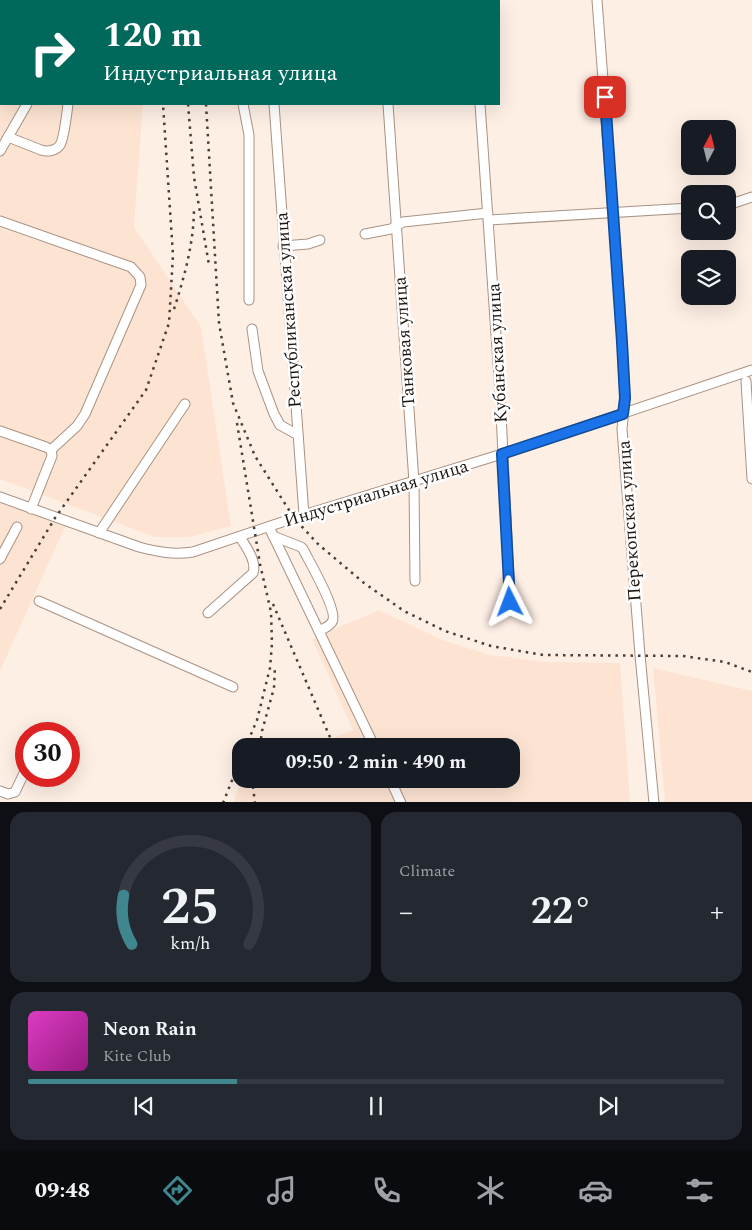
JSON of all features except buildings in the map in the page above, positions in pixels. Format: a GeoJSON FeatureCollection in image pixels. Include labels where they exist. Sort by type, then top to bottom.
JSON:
{"type":"FeatureCollection","features":[{"type":"Feature","properties":{"kind":"street","name":"Перекопская улица"},"geometry":{"type":"LineString","coordinates":[[597,0],[614,213],[625,398],[622,429],[654,802]]}},
{"type":"Feature","properties":{"kind":"street"},"geometry":{"type":"LineString","coordinates":[[0,151],[25,105]]}},
{"type":"Feature","properties":{"kind":"street"},"geometry":{"type":"LineString","coordinates":[[8,137],[41,150],[56,149],[61,144],[68,105]]}},
{"type":"Feature","properties":{"kind":"street"},"geometry":{"type":"LineString","coordinates":[[243,105],[249,135],[249,300]]}},
{"type":"Feature","properties":{"kind":"street","name":"Республиканская улица"},"geometry":{"type":"LineString","coordinates":[[274,105],[304,515]]}},
{"type":"Feature","properties":{"kind":"street","name":"Танковая улица"},"geometry":{"type":"LineString","coordinates":[[388,105],[414,482],[415,581]]}},
{"type":"Feature","properties":{"kind":"street","name":"Кубанская улица"},"geometry":{"type":"LineString","coordinates":[[480,105],[500,392],[510,602]]}},
{"type":"Feature","properties":{"kind":"street"},"geometry":{"type":"LineString","coordinates":[[736,202],[752,196]]}},
{"type":"Feature","properties":{"kind":"street"},"geometry":{"type":"LineString","coordinates":[[365,234],[420,220],[681,209]]}},
{"type":"Feature","properties":{"kind":"street"},"geometry":{"type":"LineString","coordinates":[[0,222],[118,261],[131,267],[140,277],[141,285],[85,414],[77,426],[51,450]]}},
{"type":"Feature","properties":{"kind":"street"},"geometry":{"type":"LineString","coordinates":[[283,246],[308,244],[320,240]]}},
{"type":"Feature","properties":{"kind":"street"},"geometry":{"type":"LineString","coordinates":[[252,329],[258,371],[274,414],[280,425],[298,435]]}},
{"type":"Feature","properties":{"kind":"street","name":"Индустриальная улица"},"geometry":{"type":"LineString","coordinates":[[0,497],[139,547],[162,553],[177,554],[204,550],[304,515],[414,482],[623,414],[747,381],[752,370]]}},
{"type":"Feature","properties":{"kind":"street"},"geometry":{"type":"LineString","coordinates":[[747,381],[752,478]]}},
{"type":"Feature","properties":{"kind":"street"},"geometry":{"type":"LineString","coordinates":[[99,532],[185,404]]}},
{"type":"Feature","properties":{"kind":"street"},"geometry":{"type":"LineString","coordinates":[[0,431],[51,450],[52,456],[32,509]]}},
{"type":"Feature","properties":{"kind":"street"},"geometry":{"type":"LineString","coordinates":[[0,559],[17,527]]}},
{"type":"Feature","properties":{"kind":"street"},"geometry":{"type":"LineString","coordinates":[[269,527],[370,738]]}},
{"type":"Feature","properties":{"kind":"street"},"geometry":{"type":"LineString","coordinates":[[273,536],[301,546],[327,597],[334,615],[332,623],[319,631]]}},
{"type":"Feature","properties":{"kind":"street"},"geometry":{"type":"LineString","coordinates":[[208,613],[253,573],[251,556],[240,537]]}},
{"type":"Feature","properties":{"kind":"street"},"geometry":{"type":"LineString","coordinates":[[38,601],[233,687]]}},
{"type":"Feature","properties":{"kind":"street"},"geometry":{"type":"LineString","coordinates":[[0,791],[8,794],[15,792],[17,787]]}},
{"type":"Feature","properties":{"kind":"street"},"geometry":{"type":"LineString","coordinates":[[395,788],[402,802]]}},
{"type":"Feature","properties":{"kind":"shaded area"},"geometry":{"type":"Polygon","coordinates":[[[0,105],[143,105],[134,227],[201,327],[231,526],[190,537],[155,537],[0,479],[0,105]]]}},
{"type":"Feature","properties":{"kind":"shaded area"},"geometry":{"type":"Polygon","coordinates":[[[0,497],[67,522],[0,671],[0,497]]]}},
{"type":"Feature","properties":{"kind":"shaded area"},"geometry":{"type":"Polygon","coordinates":[[[379,610],[442,640],[490,655],[544,662],[620,663],[630,802],[233,802],[239,788],[520,788],[520,738],[334,738],[353,730],[312,639],[379,610]]]}},
{"type":"Feature","properties":{"kind":"shaded area"},"geometry":{"type":"Polygon","coordinates":[[[653,668],[752,691],[752,802],[665,802],[653,668]]]}},
{"type":"Feature","properties":{"kind":"railway"},"geometry":{"type":"LineString","coordinates":[[0,609],[55,518],[146,390],[169,323],[173,255],[163,105]]}},
{"type":"Feature","properties":{"kind":"railway"},"geometry":{"type":"LineString","coordinates":[[188,105],[194,177],[209,265]]}},
{"type":"Feature","properties":{"kind":"railway"},"geometry":{"type":"LineString","coordinates":[[206,105],[219,323],[233,403],[255,456],[294,518],[318,544],[364,583],[404,611],[445,631],[491,646],[543,655],[683,656],[725,662],[752,672]]}},
{"type":"Feature","properties":{"kind":"railway"},"geometry":{"type":"LineString","coordinates":[[174,309],[188,258],[194,220],[194,207]]}},
{"type":"Feature","properties":{"kind":"railway"},"geometry":{"type":"LineString","coordinates":[[237,423],[260,564],[271,612],[272,643],[270,668],[257,720],[249,738]]}},
{"type":"Feature","properties":{"kind":"railway"},"geometry":{"type":"LineString","coordinates":[[273,604],[330,738]]}},
{"type":"Feature","properties":{"kind":"railway"},"geometry":{"type":"LineString","coordinates":[[261,738],[274,688],[275,666]]}},
{"type":"Feature","properties":{"kind":"railway"},"geometry":{"type":"LineString","coordinates":[[223,802],[232,780]]}},
{"type":"Feature","properties":{"kind":"railway"},"geometry":{"type":"LineString","coordinates":[[253,788],[255,802]]}},
{"type":"Feature","properties":{"kind":"route"},"geometry":{"type":"LineString","coordinates":[[510,602],[502,454],[623,414],[625,398],[622,342],[605,97]]}}]}
